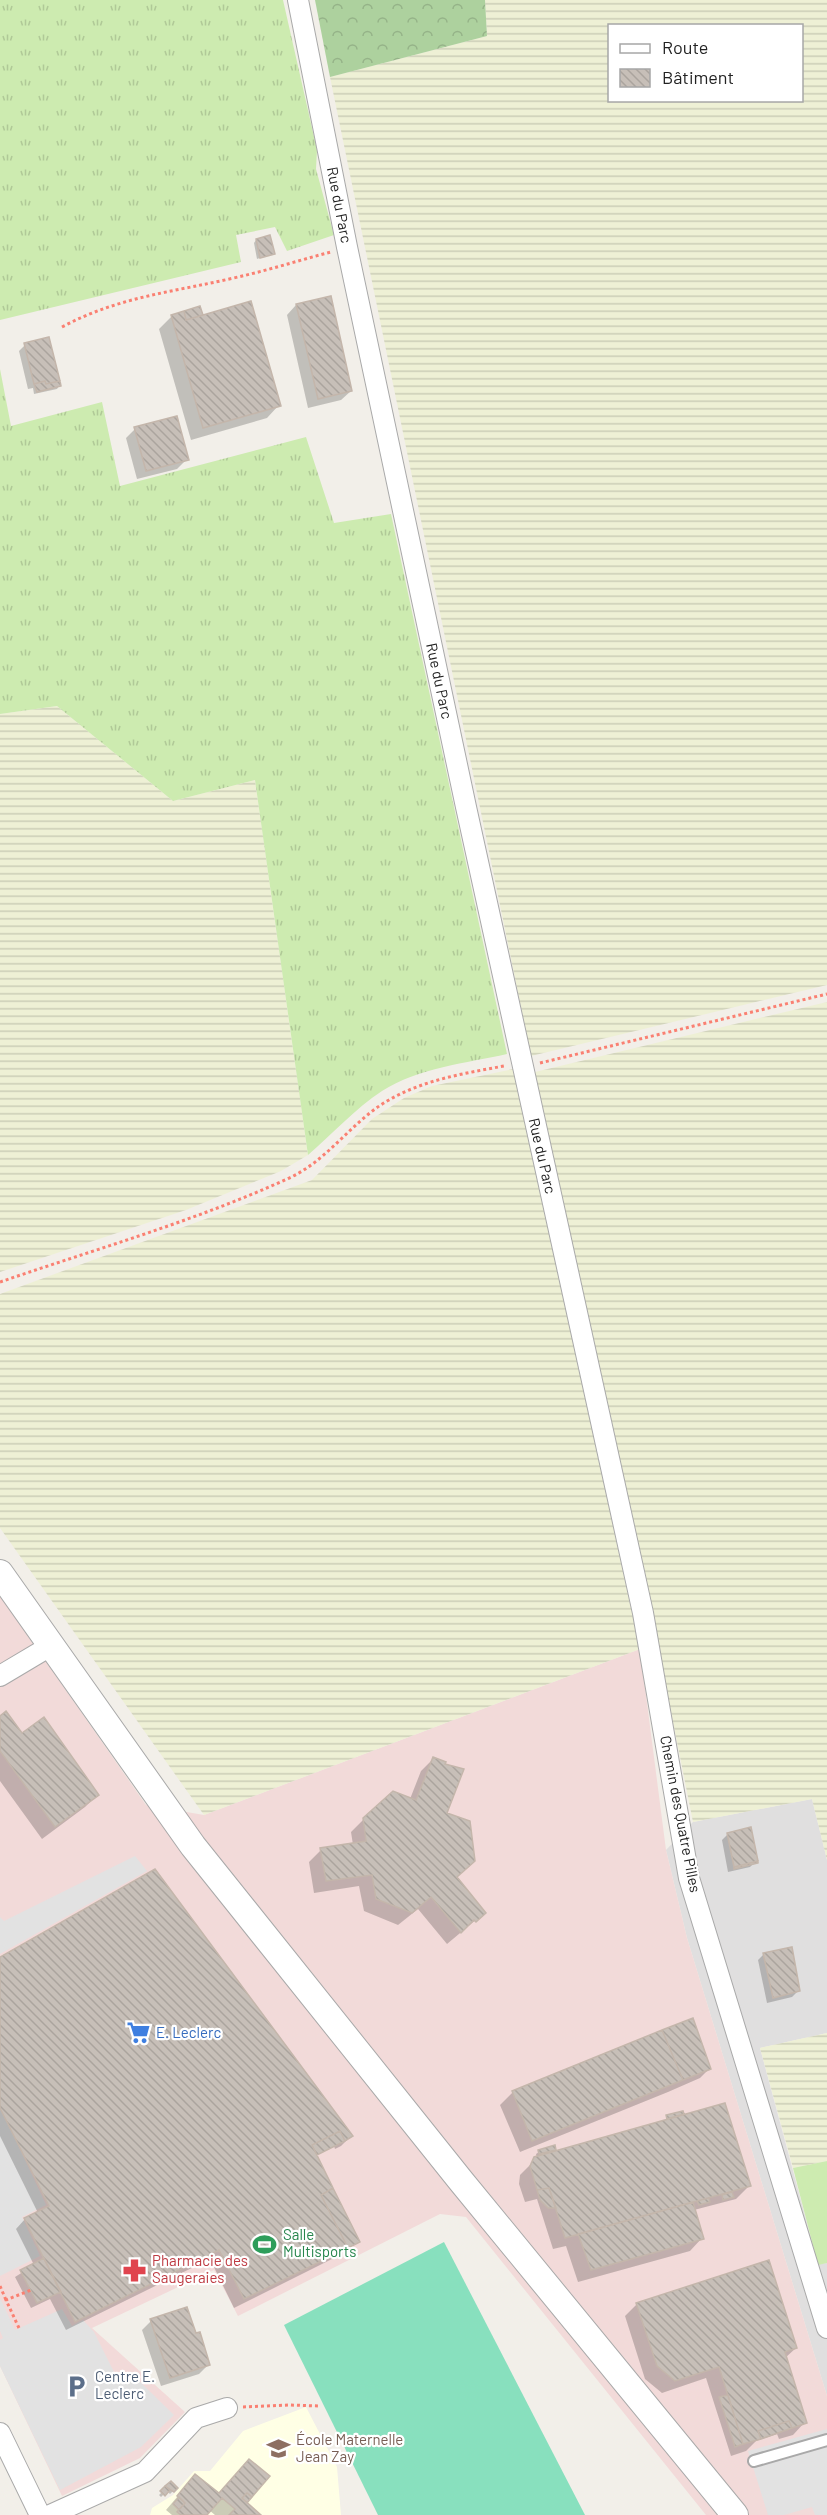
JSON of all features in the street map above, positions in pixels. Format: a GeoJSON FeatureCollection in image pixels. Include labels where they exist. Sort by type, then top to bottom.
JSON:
{"type":"FeatureCollection","features":[{"type":"Feature","properties":{"kind":"street","name":"Rue du Parc"},"geometry":{"type":"LineString","coordinates":[[298,0],[347,247],[521,1063],[588,1360]]}},
{"type":"Feature","properties":{"kind":"street","name":"Chemin des Quatre Pilles"},"geometry":{"type":"LineString","coordinates":[[588,1360],[643,1613],[689,1878],[827,2326]]}},
{"type":"Feature","properties":{"kind":"street"},"geometry":{"type":"LineString","coordinates":[[0,1573],[193,1846],[396,2100],[735,2515]]}},
{"type":"Feature","properties":{"kind":"street"},"geometry":{"type":"LineString","coordinates":[[0,1676],[52,1645]]}},
{"type":"Feature","properties":{"kind":"street"},"geometry":{"type":"LineString","coordinates":[[50,2515],[145,2472],[196,2418],[227,2408]]}},
{"type":"Feature","properties":{"kind":"street"},"geometry":{"type":"LineString","coordinates":[[0,2433],[40,2515]]}},
{"type":"Feature","properties":{"kind":"lane"},"geometry":{"type":"LineString","coordinates":[[754,2461],[827,2440]]}},
{"type":"Feature","properties":{"kind":"path"},"geometry":{"type":"LineString","coordinates":[[62,327],[90,312],[143,296],[238,277],[347,247]]}},
{"type":"Feature","properties":{"kind":"path"},"geometry":{"type":"LineString","coordinates":[[0,1282],[219,1207],[288,1179],[324,1155],[366,1115],[421,1084],[444,1077],[521,1063],[544,1063],[827,994]]}},
{"type":"Feature","properties":{"kind":"path"},"geometry":{"type":"LineString","coordinates":[[0,2286],[19,2328]]}},
{"type":"Feature","properties":{"kind":"path"},"geometry":{"type":"LineString","coordinates":[[6,2300],[31,2290]]}},
{"type":"Feature","properties":{"kind":"path"},"geometry":{"type":"LineString","coordinates":[[227,2408],[319,2406]]}},
{"type":"Feature","properties":{"kind":"shaded area"},"geometry":{"type":"Polygon","coordinates":[[[485,0],[827,0],[827,985],[531,1056],[330,77],[487,36],[485,0]]]}},
{"type":"Feature","properties":{"kind":"shaded area"},"geometry":{"type":"Polygon","coordinates":[[[57,706],[173,801],[255,780],[308,1155],[281,1171],[186,1210],[0,1272],[0,714],[57,706]]]}},
{"type":"Feature","properties":{"kind":"shaded area"},"geometry":{"type":"Polygon","coordinates":[[[827,1002],[827,1860],[812,1799],[693,1822],[657,1642],[535,1072],[827,1002]]]}},
{"type":"Feature","properties":{"kind":"shaded area"},"geometry":{"type":"Polygon","coordinates":[[[513,1069],[640,1649],[204,1815],[0,1528],[0,1294],[312,1180],[372,1119],[404,1098],[432,1086],[513,1069]]]}},
{"type":"Feature","properties":{"kind":"shaded area"},"geometry":{"type":"Polygon","coordinates":[[[0,1596],[146,1805],[204,1815],[640,1649],[666,1850],[687,1938],[827,2396],[827,2515],[706,2515],[466,2217],[440,2214],[238,2316],[214,2270],[92,2328],[185,2412],[140,2458],[62,2496],[0,2366],[0,1596]]]}},
{"type":"Feature","properties":{"kind":"shaded area"},"geometry":{"type":"Polygon","coordinates":[[[812,1799],[827,1860],[827,2033],[760,2048],[818,2264],[827,2263],[827,2396],[687,1938],[666,1850],[693,1822],[812,1799]]]}},
{"type":"Feature","properties":{"kind":"shaded area"},"geometry":{"type":"Polygon","coordinates":[[[135,1856],[147,1871],[0,1954],[0,1917],[4,1921],[135,1856]]]}},
{"type":"Feature","properties":{"kind":"shaded area"},"geometry":{"type":"Polygon","coordinates":[[[827,2033],[827,2161],[793,2168],[760,2048],[827,2033]]]}},
{"type":"Feature","properties":{"kind":"shaded area"},"geometry":{"type":"Polygon","coordinates":[[[0,2106],[46,2205],[22,2217],[40,2256],[0,2276],[0,2106]]]}},
{"type":"Feature","properties":{"kind":"shaded area","name":"Centre E. Leclerc"},"geometry":{"type":"Polygon","coordinates":[[[0,2298],[15,2330],[62,2309],[72,2326],[83,2320],[94,2332],[116,2376],[130,2372],[174,2415],[141,2447],[60,2490],[0,2366],[0,2340],[3,2338],[0,2331],[0,2298]]]}},
{"type":"Feature","properties":{"kind":"shaded area","name":"École Maternelle Jean Zay"},"geometry":{"type":"Polygon","coordinates":[[[306,2407],[337,2467],[341,2515],[150,2515],[152,2508],[173,2495],[194,2471],[210,2471],[243,2431],[306,2407]]]}},
{"type":"Feature","properties":{"kind":"shaded area"},"geometry":{"type":"Polygon","coordinates":[[[827,2429],[827,2515],[815,2515],[812,2507],[784,2515],[768,2515],[748,2451],[827,2429]]]}},
{"type":"Feature","properties":{"kind":"green space"},"geometry":{"type":"Polygon","coordinates":[[[0,0],[283,0],[317,150],[316,169],[334,235],[287,251],[275,227],[236,235],[241,262],[0,320],[0,0]]]}},
{"type":"Feature","properties":{"kind":"green space"},"geometry":{"type":"Polygon","coordinates":[[[315,0],[485,0],[487,36],[330,77],[315,0]]]}},
{"type":"Feature","properties":{"kind":"green space"},"geometry":{"type":"Polygon","coordinates":[[[0,369],[11,426],[102,402],[120,486],[306,437],[334,523],[391,514],[507,1054],[443,1067],[396,1083],[363,1105],[308,1155],[255,780],[173,801],[57,706],[0,714],[0,369]]]}},
{"type":"Feature","properties":{"kind":"green space"},"geometry":{"type":"Polygon","coordinates":[[[827,2161],[827,2263],[818,2265],[793,2168],[827,2161]]]}},
{"type":"Feature","properties":{"kind":"green space"},"geometry":{"type":"Polygon","coordinates":[[[444,2242],[585,2515],[378,2515],[284,2325],[444,2242]]]}},
{"type":"Feature","properties":{"kind":"building"},"geometry":{"type":"Polygon","coordinates":[[[270,235],[275,254],[260,258],[256,239],[270,235]]]}},
{"type":"Feature","properties":{"kind":"building"},"geometry":{"type":"Polygon","coordinates":[[[331,296],[352,391],[318,399],[296,304],[331,296]]]}},
{"type":"Feature","properties":{"kind":"building"},"geometry":{"type":"Polygon","coordinates":[[[251,301],[281,406],[203,428],[171,315],[184,311],[186,320],[251,301]]]}},
{"type":"Feature","properties":{"kind":"building"},"geometry":{"type":"Polygon","coordinates":[[[200,306],[203,315],[186,320],[184,311],[200,306]]]}},
{"type":"Feature","properties":{"kind":"building"},"geometry":{"type":"Polygon","coordinates":[[[49,337],[60,381],[34,384],[24,343],[49,337]]]}},
{"type":"Feature","properties":{"kind":"building"},"geometry":{"type":"Polygon","coordinates":[[[45,381],[46,384],[60,381],[61,386],[37,392],[34,384],[45,381]]]}},
{"type":"Feature","properties":{"kind":"building"},"geometry":{"type":"Polygon","coordinates":[[[177,416],[189,460],[146,471],[134,427],[177,416]]]}},
{"type":"Feature","properties":{"kind":"building"},"geometry":{"type":"Polygon","coordinates":[[[6,1711],[22,1733],[44,1717],[99,1795],[55,1827],[0,1751],[0,1716],[6,1711]]]}},
{"type":"Feature","properties":{"kind":"building"},"geometry":{"type":"Polygon","coordinates":[[[433,1757],[446,1762],[445,1764],[464,1769],[447,1813],[470,1821],[475,1861],[457,1877],[486,1913],[476,1922],[474,1920],[461,1933],[431,1897],[412,1913],[376,1899],[372,1875],[326,1881],[320,1848],[366,1841],[363,1818],[393,1791],[416,1800],[433,1757]]]}},
{"type":"Feature","properties":{"kind":"building"},"geometry":{"type":"Polygon","coordinates":[[[751,1827],[758,1861],[734,1867],[727,1833],[751,1827]]]}},
{"type":"Feature","properties":{"kind":"building"},"geometry":{"type":"Polygon","coordinates":[[[758,1861],[758,1863],[734,1869],[734,1867],[758,1861]]]}},
{"type":"Feature","properties":{"kind":"building","name":"E. Leclerc"},"geometry":{"type":"Polygon","coordinates":[[[155,1869],[353,2136],[345,2141],[340,2131],[312,2145],[333,2188],[321,2195],[348,2248],[244,2299],[219,2250],[75,2322],[24,2218],[49,2206],[0,2108],[0,1957],[155,1869]]]}},
{"type":"Feature","properties":{"kind":"building"},"geometry":{"type":"Polygon","coordinates":[[[792,1947],[800,1991],[773,1998],[763,1953],[792,1947]]]}},
{"type":"Feature","properties":{"kind":"building"},"geometry":{"type":"Polygon","coordinates":[[[693,2018],[711,2069],[683,2080],[662,2030],[693,2018]]]}},
{"type":"Feature","properties":{"kind":"building"},"geometry":{"type":"Polygon","coordinates":[[[662,2030],[683,2080],[532,2141],[512,2091],[662,2030]]]}},
{"type":"Feature","properties":{"kind":"building"},"geometry":{"type":"Polygon","coordinates":[[[725,2103],[751,2186],[565,2238],[549,2188],[537,2190],[530,2166],[534,2157],[725,2103]]]}},
{"type":"Feature","properties":{"kind":"building"},"geometry":{"type":"Polygon","coordinates":[[[683,2111],[684,2114],[667,2119],[666,2115],[683,2111]]]}},
{"type":"Feature","properties":{"kind":"building"},"geometry":{"type":"Polygon","coordinates":[[[340,2131],[345,2141],[317,2155],[312,2145],[340,2131]]]}},
{"type":"Feature","properties":{"kind":"building"},"geometry":{"type":"Polygon","coordinates":[[[555,2145],[556,2150],[539,2154],[538,2150],[555,2145]]]}},
{"type":"Feature","properties":{"kind":"building"},"geometry":{"type":"Polygon","coordinates":[[[333,2188],[360,2242],[348,2248],[321,2195],[333,2188]]]}},
{"type":"Feature","properties":{"kind":"building"},"geometry":{"type":"Polygon","coordinates":[[[549,2188],[556,2208],[548,2208],[540,2200],[537,2190],[549,2188]]]}},
{"type":"Feature","properties":{"kind":"building"},"geometry":{"type":"Polygon","coordinates":[[[732,2192],[734,2197],[723,2200],[722,2195],[732,2192]]]}},
{"type":"Feature","properties":{"kind":"building"},"geometry":{"type":"Polygon","coordinates":[[[709,2198],[710,2202],[699,2205],[697,2201],[709,2198]]]}},
{"type":"Feature","properties":{"kind":"building"},"geometry":{"type":"Polygon","coordinates":[[[693,2202],[704,2239],[591,2270],[578,2234],[693,2202]]]}},
{"type":"Feature","properties":{"kind":"building"},"geometry":{"type":"Polygon","coordinates":[[[44,2258],[61,2292],[37,2303],[20,2270],[44,2258]]]}},
{"type":"Feature","properties":{"kind":"building"},"geometry":{"type":"Polygon","coordinates":[[[769,2260],[797,2348],[785,2352],[807,2423],[792,2428],[789,2421],[758,2431],[761,2439],[743,2444],[719,2367],[675,2381],[657,2366],[636,2303],[769,2260]]]}},
{"type":"Feature","properties":{"kind":"building"},"geometry":{"type":"Polygon","coordinates":[[[187,2307],[196,2333],[200,2332],[210,2365],[170,2378],[150,2319],[187,2307]]]}},
{"type":"Feature","properties":{"kind":"building"},"geometry":{"type":"Polygon","coordinates":[[[728,2395],[743,2444],[735,2447],[719,2397],[728,2395]]]}},
{"type":"Feature","properties":{"kind":"building"},"geometry":{"type":"Polygon","coordinates":[[[789,2421],[792,2428],[761,2439],[758,2431],[789,2421]]]}},
{"type":"Feature","properties":{"kind":"building"},"geometry":{"type":"Polygon","coordinates":[[[249,2459],[270,2476],[252,2497],[247,2493],[242,2498],[261,2515],[229,2515],[235,2509],[222,2498],[207,2515],[181,2515],[177,2512],[185,2503],[177,2496],[195,2474],[219,2493],[249,2459]]]}},
{"type":"Feature","properties":{"kind":"building"},"geometry":{"type":"Polygon","coordinates":[[[171,2481],[178,2488],[174,2492],[165,2486],[171,2481]]]}},
{"type":"Feature","properties":{"kind":"building"},"geometry":{"type":"Polygon","coordinates":[[[165,2486],[170,2490],[165,2496],[160,2491],[165,2486]]]}},
{"type":"Feature","properties":{"kind":"building"},"geometry":{"type":"Polygon","coordinates":[[[247,2493],[252,2497],[247,2503],[242,2498],[247,2493]]]}},
{"type":"Feature","properties":{"kind":"building"},"geometry":{"type":"Polygon","coordinates":[[[179,2497],[185,2503],[179,2510],[173,2504],[179,2497]]]}},
{"type":"Feature","properties":{"kind":"place","name":"E. Leclerc"},"geometry":{"type":"Point","coordinates":[138,2033]}},
{"type":"Feature","properties":{"kind":"place","name":"Salle Multisports"},"geometry":{"type":"Point","coordinates":[265,2244]}},
{"type":"Feature","properties":{"kind":"place","name":"Pharmacie des Saugeraies"},"geometry":{"type":"Point","coordinates":[134,2270]}},
{"type":"Feature","properties":{"kind":"place","name":"Centre E. Leclerc"},"geometry":{"type":"Point","coordinates":[77,2386]}},
{"type":"Feature","properties":{"kind":"place","name":"École Maternelle Jean Zay"},"geometry":{"type":"Point","coordinates":[278,2449]}}]}
